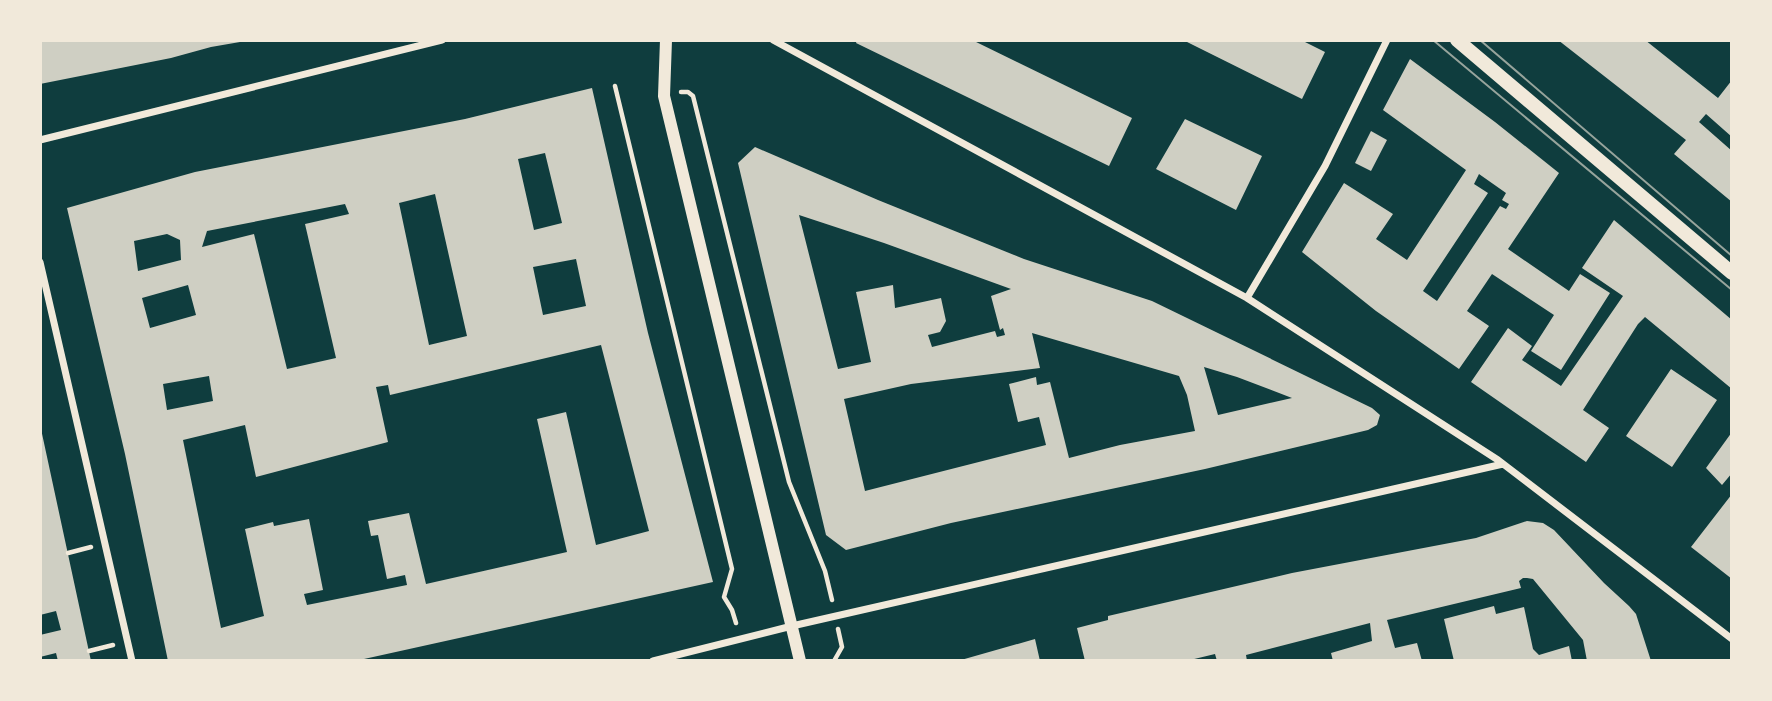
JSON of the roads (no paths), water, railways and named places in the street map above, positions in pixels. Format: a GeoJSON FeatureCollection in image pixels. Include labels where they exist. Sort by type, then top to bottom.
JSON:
{"type":"FeatureCollection","features":[{"type":"Feature","properties":{"kind":"main road"},"geometry":{"type":"LineString","coordinates":[[1457,40],[1732,273]]}},
{"type":"Feature","properties":{"kind":"street"},"geometry":{"type":"LineString","coordinates":[[40,140],[442,40]]}},
{"type":"Feature","properties":{"kind":"street"},"geometry":{"type":"LineString","coordinates":[[667,40],[664,96],[800,661]]}},
{"type":"Feature","properties":{"kind":"street"},"geometry":{"type":"LineString","coordinates":[[773,40],[1247,298],[1503,464],[1732,639]]}},
{"type":"Feature","properties":{"kind":"street"},"geometry":{"type":"LineString","coordinates":[[1247,298],[1325,166],[1387,40]]}},
{"type":"Feature","properties":{"kind":"street"},"geometry":{"type":"LineString","coordinates":[[40,262],[132,661]]}},
{"type":"Feature","properties":{"kind":"street"},"geometry":{"type":"LineString","coordinates":[[653,661],[835,616],[1503,464]]}},
{"type":"Feature","properties":{"kind":"tram line"},"geometry":{"type":"LineString","coordinates":[[1433,40],[1732,290]]}},
{"type":"Feature","properties":{"kind":"tram line"},"geometry":{"type":"LineString","coordinates":[[1480,40],[1732,256]]}}]}
